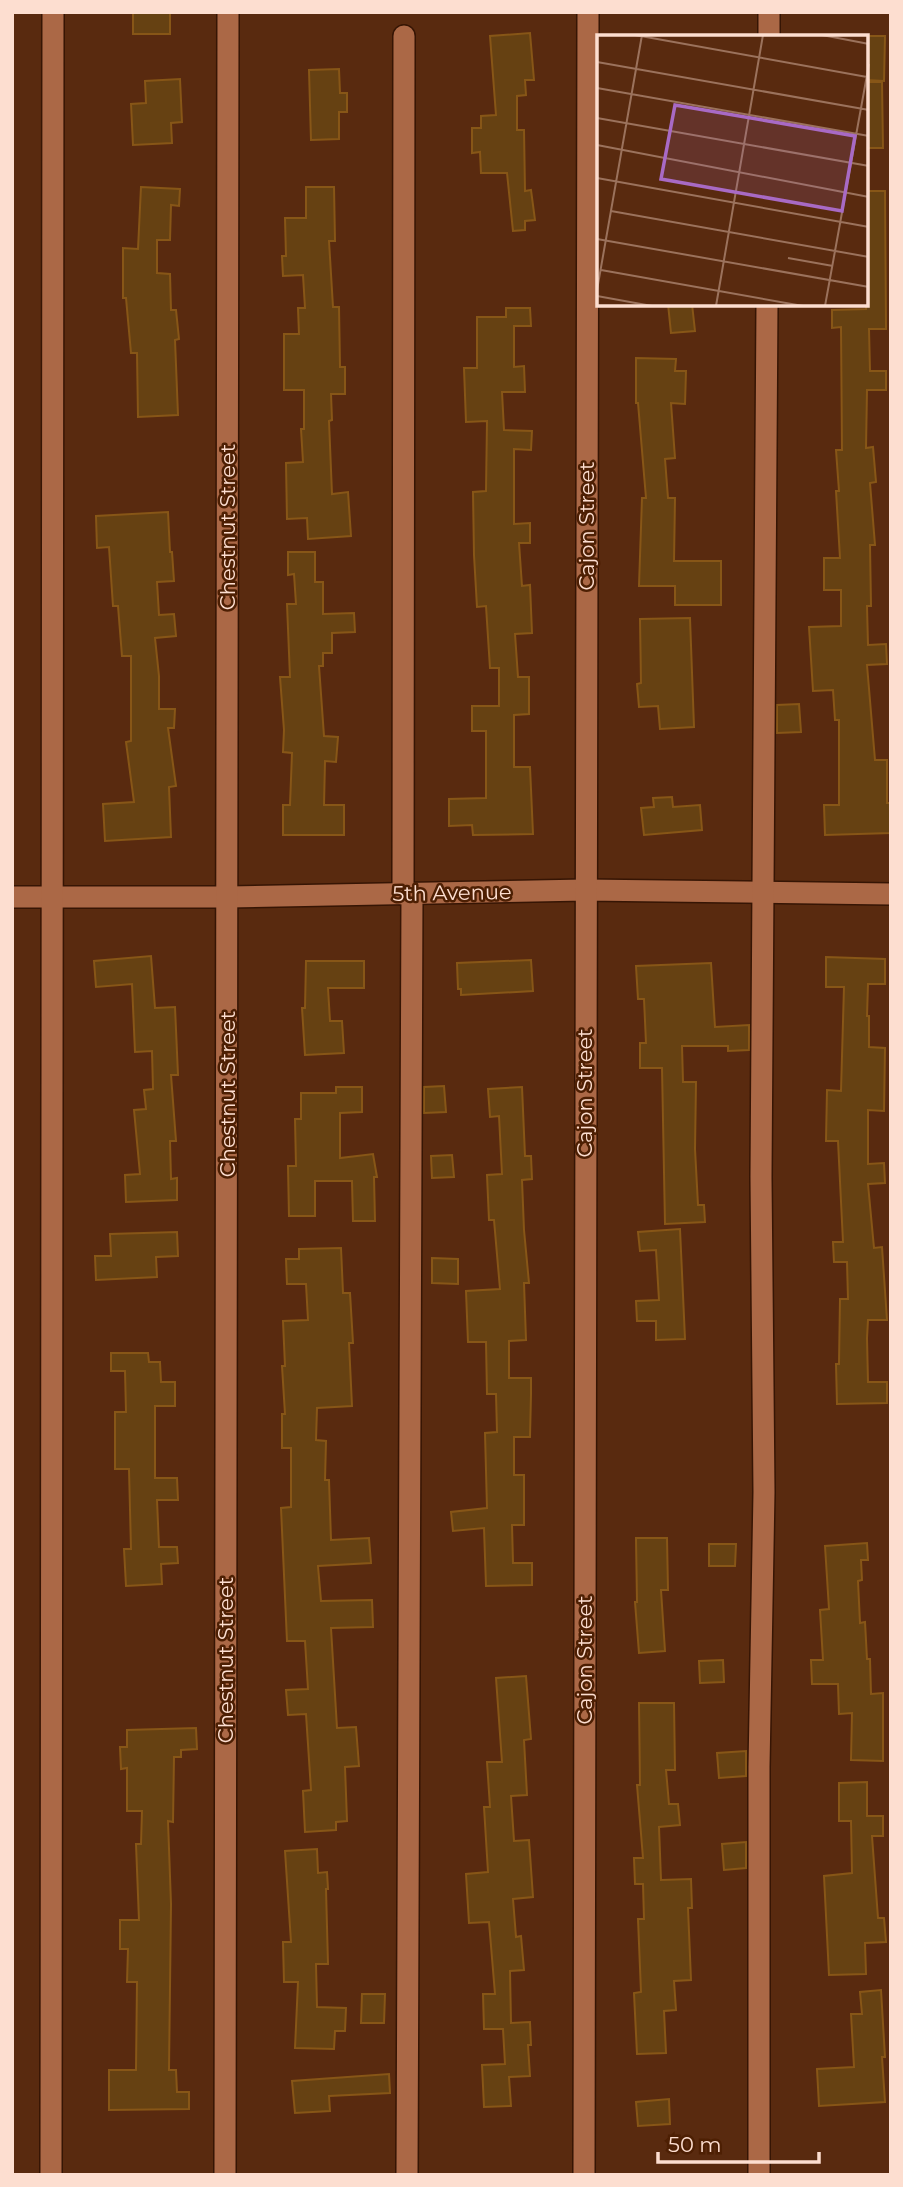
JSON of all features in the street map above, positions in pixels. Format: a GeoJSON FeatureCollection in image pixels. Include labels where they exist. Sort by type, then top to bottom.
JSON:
{"type":"FeatureCollection","features":[{"type":"Feature","properties":{"kind":"street"},"geometry":{"type":"LineString","coordinates":[[51,2175],[53,12]]}},
{"type":"Feature","properties":{"kind":"street","name":"Chestnut Street"},"geometry":{"type":"LineString","coordinates":[[225,2175],[228,12]]}},
{"type":"Feature","properties":{"kind":"street","name":"Cajon Street"},"geometry":{"type":"LineString","coordinates":[[584,2175],[588,12]]}},
{"type":"Feature","properties":{"kind":"street"},"geometry":{"type":"LineString","coordinates":[[769,12],[769,35]]}},
{"type":"Feature","properties":{"kind":"street"},"geometry":{"type":"LineString","coordinates":[[404,36],[407,2175]]}},
{"type":"Feature","properties":{"kind":"street"},"geometry":{"type":"LineString","coordinates":[[759,2175],[759,1767],[764,1492],[761,1177],[767,306]]}},
{"type":"Feature","properties":{"kind":"street","name":"5th Avenue"},"geometry":{"type":"LineString","coordinates":[[12,897],[228,897],[585,890],[891,894]]}},
{"type":"Feature","properties":{"kind":"building"},"geometry":{"type":"Polygon","coordinates":[[[133,12],[170,12],[170,34],[133,34],[133,12]]]}},
{"type":"Feature","properties":{"kind":"building"},"geometry":{"type":"Polygon","coordinates":[[[530,33],[534,80],[525,80],[526,95],[517,96],[517,130],[524,130],[525,191],[531,190],[535,220],[525,221],[525,230],[513,231],[507,173],[481,173],[480,152],[472,153],[472,128],[481,128],[481,116],[496,115],[490,36],[530,33]]]}},
{"type":"Feature","properties":{"kind":"building"},"geometry":{"type":"Polygon","coordinates":[[[868,36],[885,36],[884,81],[868,80],[868,36]]]}},
{"type":"Feature","properties":{"kind":"building"},"geometry":{"type":"Polygon","coordinates":[[[339,69],[340,93],[347,93],[347,112],[339,112],[339,139],[311,140],[309,70],[339,69]]]}},
{"type":"Feature","properties":{"kind":"building"},"geometry":{"type":"Polygon","coordinates":[[[180,79],[182,122],[171,123],[172,143],[133,145],[131,104],[146,103],[145,81],[180,79]]]}},
{"type":"Feature","properties":{"kind":"building"},"geometry":{"type":"Polygon","coordinates":[[[868,82],[882,82],[883,148],[868,148],[868,82]]]}},
{"type":"Feature","properties":{"kind":"building"},"geometry":{"type":"Polygon","coordinates":[[[141,187],[180,189],[179,206],[171,205],[170,240],[157,240],[157,273],[170,274],[171,310],[176,310],[179,339],[175,340],[178,415],[138,417],[137,353],[131,353],[126,298],[123,298],[123,248],[138,249],[141,187]]]}},
{"type":"Feature","properties":{"kind":"building"},"geometry":{"type":"Polygon","coordinates":[[[306,187],[334,187],[335,241],[329,241],[333,307],[339,307],[340,367],[345,367],[345,394],[331,394],[332,420],[329,421],[332,494],[348,492],[351,536],[308,539],[307,518],[287,519],[286,463],[303,462],[301,429],[304,429],[304,390],[284,390],[284,334],[299,334],[298,308],[305,308],[303,275],[283,276],[282,256],[286,256],[285,218],[306,218],[306,187]]]}},
{"type":"Feature","properties":{"kind":"building"},"geometry":{"type":"Polygon","coordinates":[[[868,191],[885,191],[886,329],[869,329],[870,371],[886,371],[886,390],[867,390],[866,448],[873,447],[876,482],[870,483],[875,545],[870,545],[871,606],[867,606],[868,645],[886,644],[887,664],[867,665],[875,760],[887,760],[887,803],[891,803],[891,833],[825,835],[824,805],[839,805],[839,720],[835,720],[833,690],[813,691],[809,627],[841,626],[841,590],[824,590],[824,558],[840,558],[836,450],[842,450],[841,327],[832,328],[832,310],[866,309],[868,191]]]}},
{"type":"Feature","properties":{"kind":"building"},"geometry":{"type":"Polygon","coordinates":[[[668,306],[692,306],[695,331],[671,333],[668,306]]]}},
{"type":"Feature","properties":{"kind":"building"},"geometry":{"type":"Polygon","coordinates":[[[506,308],[530,308],[531,326],[514,326],[514,367],[524,366],[525,392],[502,392],[504,430],[532,431],[531,450],[514,449],[514,524],[530,523],[530,543],[519,543],[522,586],[530,585],[532,633],[515,634],[518,677],[529,677],[529,714],[514,715],[514,767],[530,767],[533,834],[473,835],[472,825],[449,826],[449,799],[486,798],[486,731],[472,731],[472,706],[499,706],[499,668],[490,668],[486,606],[477,607],[474,555],[473,492],[486,491],[487,421],[466,422],[464,368],[477,368],[477,317],[506,317],[506,308]]]}},
{"type":"Feature","properties":{"kind":"building"},"geometry":{"type":"Polygon","coordinates":[[[636,358],[676,359],[675,371],[686,371],[685,404],[671,403],[675,458],[665,459],[668,498],[675,498],[674,561],[721,561],[721,605],[675,605],[675,586],[639,586],[642,498],[646,498],[636,403],[636,358]]]}},
{"type":"Feature","properties":{"kind":"building"},"geometry":{"type":"Polygon","coordinates":[[[168,512],[174,581],[157,582],[159,615],[174,614],[176,636],[155,638],[159,709],[175,709],[174,728],[168,728],[176,786],[169,787],[171,837],[105,841],[103,804],[134,802],[126,742],[131,741],[131,656],[122,656],[118,606],[113,606],[109,547],[97,548],[96,516],[168,512]]]}},
{"type":"Feature","properties":{"kind":"building"},"geometry":{"type":"Polygon","coordinates":[[[288,552],[315,552],[315,582],[323,582],[323,614],[354,613],[355,632],[332,633],[332,653],[323,653],[323,666],[319,666],[324,736],[338,737],[336,762],[325,761],[324,805],[344,805],[344,835],[283,835],[283,805],[290,805],[292,753],[283,752],[280,677],[290,677],[287,604],[296,604],[294,574],[288,575],[288,552]]]}},
{"type":"Feature","properties":{"kind":"building"},"geometry":{"type":"Polygon","coordinates":[[[690,618],[694,727],[660,729],[658,706],[639,707],[637,684],[641,683],[640,619],[690,618]]]}},
{"type":"Feature","properties":{"kind":"building"},"geometry":{"type":"Polygon","coordinates":[[[799,704],[801,732],[777,733],[777,705],[799,704]]]}},
{"type":"Feature","properties":{"kind":"building"},"geometry":{"type":"Polygon","coordinates":[[[672,797],[673,807],[700,805],[702,830],[644,835],[641,808],[654,807],[653,798],[672,797]]]}},
{"type":"Feature","properties":{"kind":"building"},"geometry":{"type":"Polygon","coordinates":[[[151,956],[155,1008],[175,1007],[178,1075],[171,1075],[176,1141],[170,1141],[171,1179],[177,1178],[177,1200],[126,1202],[125,1175],[140,1174],[134,1110],[146,1109],[144,1090],[153,1089],[152,1051],[135,1052],[132,984],[96,987],[94,961],[151,956]]]}},
{"type":"Feature","properties":{"kind":"building"},"geometry":{"type":"Polygon","coordinates":[[[826,957],[885,959],[885,984],[868,984],[867,1016],[869,1047],[885,1048],[884,1111],[868,1110],[868,1164],[884,1163],[885,1183],[868,1184],[874,1248],[882,1247],[887,1320],[868,1320],[867,1338],[868,1382],[887,1382],[887,1403],[837,1404],[836,1364],[839,1364],[840,1299],[848,1299],[847,1262],[834,1262],[833,1242],[843,1242],[838,1141],[826,1141],[827,1090],[841,1091],[844,987],[826,987],[826,957]]]}},
{"type":"Feature","properties":{"kind":"building"},"geometry":{"type":"Polygon","coordinates":[[[531,960],[533,991],[461,995],[461,989],[458,989],[457,963],[531,960]]]}},
{"type":"Feature","properties":{"kind":"building"},"geometry":{"type":"Polygon","coordinates":[[[306,961],[364,961],[364,988],[328,988],[330,1021],[342,1021],[344,1053],[305,1055],[302,1008],[305,1008],[306,961]]]}},
{"type":"Feature","properties":{"kind":"building"},"geometry":{"type":"Polygon","coordinates":[[[711,963],[715,1027],[749,1025],[749,1050],[728,1051],[728,1046],[682,1046],[683,1082],[696,1082],[698,1205],[704,1205],[705,1222],[665,1224],[662,1068],[640,1068],[640,1043],[646,1043],[644,999],[638,999],[636,966],[711,963]]]}},
{"type":"Feature","properties":{"kind":"building"},"geometry":{"type":"Polygon","coordinates":[[[444,1086],[446,1112],[424,1113],[424,1087],[444,1086]]]}},
{"type":"Feature","properties":{"kind":"building"},"geometry":{"type":"Polygon","coordinates":[[[336,1087],[362,1087],[362,1112],[340,1113],[340,1158],[373,1154],[377,1177],[374,1177],[375,1221],[353,1221],[352,1181],[315,1181],[315,1216],[289,1216],[288,1166],[296,1166],[295,1119],[301,1119],[301,1093],[336,1093],[336,1087]]]}},
{"type":"Feature","properties":{"kind":"building"},"geometry":{"type":"Polygon","coordinates":[[[522,1087],[525,1156],[531,1156],[532,1179],[522,1180],[529,1283],[524,1283],[526,1340],[509,1341],[509,1378],[531,1378],[530,1437],[514,1437],[514,1475],[524,1475],[524,1525],[512,1525],[513,1563],[532,1563],[532,1585],[486,1586],[484,1528],[453,1531],[451,1512],[487,1508],[485,1433],[497,1432],[496,1394],[487,1394],[486,1342],[468,1342],[466,1291],[500,1289],[494,1220],[489,1220],[487,1175],[502,1174],[499,1116],[490,1117],[488,1089],[522,1087]]]}},
{"type":"Feature","properties":{"kind":"building"},"geometry":{"type":"Polygon","coordinates":[[[452,1155],[454,1177],[432,1178],[431,1156],[452,1155]]]}},
{"type":"Feature","properties":{"kind":"building"},"geometry":{"type":"Polygon","coordinates":[[[680,1229],[685,1339],[656,1340],[656,1321],[637,1321],[636,1301],[659,1300],[656,1250],[640,1251],[638,1232],[680,1229]]]}},
{"type":"Feature","properties":{"kind":"building"},"geometry":{"type":"Polygon","coordinates":[[[177,1232],[178,1256],[156,1257],[157,1277],[96,1280],[95,1256],[111,1256],[110,1234],[177,1232]]]}},
{"type":"Feature","properties":{"kind":"building"},"geometry":{"type":"Polygon","coordinates":[[[341,1248],[343,1293],[350,1293],[353,1343],[349,1343],[352,1406],[317,1408],[316,1440],[326,1441],[325,1480],[329,1480],[331,1540],[369,1538],[371,1563],[318,1566],[321,1601],[372,1600],[373,1627],[331,1628],[337,1728],[356,1727],[359,1766],[345,1767],[347,1821],[336,1822],[336,1830],[305,1832],[303,1791],[311,1790],[306,1714],[288,1715],[286,1690],[308,1689],[305,1641],[287,1641],[281,1508],[291,1507],[291,1448],[282,1448],[282,1414],[285,1414],[283,1321],[308,1320],[306,1284],[287,1284],[286,1259],[299,1259],[299,1249],[341,1248]]]}},
{"type":"Feature","properties":{"kind":"building"},"geometry":{"type":"Polygon","coordinates":[[[432,1258],[458,1259],[458,1284],[432,1283],[432,1258]]]}},
{"type":"Feature","properties":{"kind":"building"},"geometry":{"type":"Polygon","coordinates":[[[111,1353],[148,1353],[149,1362],[160,1362],[161,1382],[175,1382],[175,1406],[155,1406],[155,1478],[177,1478],[178,1500],[157,1500],[159,1547],[177,1547],[178,1563],[161,1564],[162,1584],[126,1586],[124,1549],[131,1549],[129,1469],[115,1469],[115,1412],[126,1412],[125,1371],[111,1371],[111,1353]]]}},
{"type":"Feature","properties":{"kind":"building"},"geometry":{"type":"Polygon","coordinates":[[[636,1538],[667,1538],[668,1590],[661,1590],[665,1651],[639,1653],[635,1602],[636,1538]]]}},
{"type":"Feature","properties":{"kind":"building"},"geometry":{"type":"Polygon","coordinates":[[[867,1543],[868,1560],[861,1560],[862,1580],[858,1581],[860,1623],[865,1622],[871,1694],[883,1693],[883,1761],[851,1760],[852,1713],[839,1714],[838,1684],[812,1684],[811,1660],[823,1660],[820,1610],[829,1609],[825,1546],[867,1543]]]}},
{"type":"Feature","properties":{"kind":"building"},"geometry":{"type":"Polygon","coordinates":[[[709,1544],[736,1544],[735,1566],[709,1566],[709,1544]]]}},
{"type":"Feature","properties":{"kind":"building"},"geometry":{"type":"Polygon","coordinates":[[[723,1660],[724,1682],[700,1683],[699,1661],[723,1660]]]}},
{"type":"Feature","properties":{"kind":"building"},"geometry":{"type":"Polygon","coordinates":[[[526,1676],[531,1739],[524,1740],[527,1795],[511,1796],[514,1841],[529,1840],[533,1897],[513,1899],[516,1937],[521,1936],[524,1970],[510,1971],[511,2023],[530,2022],[530,2076],[509,2077],[511,2106],[484,2107],[482,2065],[505,2064],[503,2029],[484,2029],[483,1994],[495,1994],[489,1922],[469,1923],[466,1874],[488,1872],[484,1807],[490,1807],[487,1762],[502,1762],[496,1678],[526,1676]]]}},
{"type":"Feature","properties":{"kind":"building"},"geometry":{"type":"Polygon","coordinates":[[[639,1703],[674,1703],[675,1770],[666,1770],[669,1804],[678,1804],[680,1825],[659,1827],[661,1880],[691,1879],[692,1908],[688,1908],[691,1980],[674,1981],[676,2010],[664,2011],[666,2053],[637,2054],[634,1993],[641,1992],[638,1919],[644,1919],[643,1884],[635,1884],[634,1858],[643,1858],[637,1785],[640,1785],[639,1703]]]}},
{"type":"Feature","properties":{"kind":"building"},"geometry":{"type":"Polygon","coordinates":[[[196,1728],[197,1749],[181,1750],[181,1757],[174,1757],[173,1822],[168,1821],[171,1904],[169,2070],[176,2070],[177,2092],[189,2092],[189,2109],[109,2110],[109,2070],[136,2070],[137,1982],[127,1982],[128,1949],[120,1949],[120,1920],[139,1920],[136,1844],[141,1844],[142,1811],[127,1811],[127,1768],[121,1769],[120,1747],[127,1747],[127,1730],[196,1728]]]}},
{"type":"Feature","properties":{"kind":"building"},"geometry":{"type":"Polygon","coordinates":[[[746,1751],[746,1776],[719,1778],[717,1753],[746,1751]]]}},
{"type":"Feature","properties":{"kind":"building"},"geometry":{"type":"Polygon","coordinates":[[[867,1782],[867,1816],[883,1816],[883,1836],[872,1836],[878,1918],[884,1918],[886,1942],[865,1943],[866,1974],[829,1975],[824,1876],[852,1873],[851,1821],[839,1821],[839,1783],[867,1782]]]}},
{"type":"Feature","properties":{"kind":"building"},"geometry":{"type":"Polygon","coordinates":[[[746,1842],[746,1868],[724,1870],[722,1844],[746,1842]]]}},
{"type":"Feature","properties":{"kind":"building"},"geometry":{"type":"Polygon","coordinates":[[[317,1849],[318,1873],[327,1872],[328,1964],[316,1964],[317,2007],[346,2008],[345,2031],[335,2031],[334,2049],[295,2048],[298,1982],[284,1982],[283,1942],[291,1942],[285,1851],[317,1849]]]}},
{"type":"Feature","properties":{"kind":"building"},"geometry":{"type":"Polygon","coordinates":[[[881,1990],[885,2102],[819,2106],[817,2069],[854,2067],[851,2014],[862,2014],[860,1992],[881,1990]]]}},
{"type":"Feature","properties":{"kind":"building"},"geometry":{"type":"Polygon","coordinates":[[[362,1994],[385,1994],[384,2023],[361,2023],[362,1994]]]}},
{"type":"Feature","properties":{"kind":"building"},"geometry":{"type":"Polygon","coordinates":[[[389,2074],[390,2093],[329,2096],[330,2111],[295,2113],[292,2081],[389,2074]]]}},
{"type":"Feature","properties":{"kind":"building"},"geometry":{"type":"Polygon","coordinates":[[[669,2099],[670,2124],[638,2126],[636,2102],[669,2099]]]}}]}
